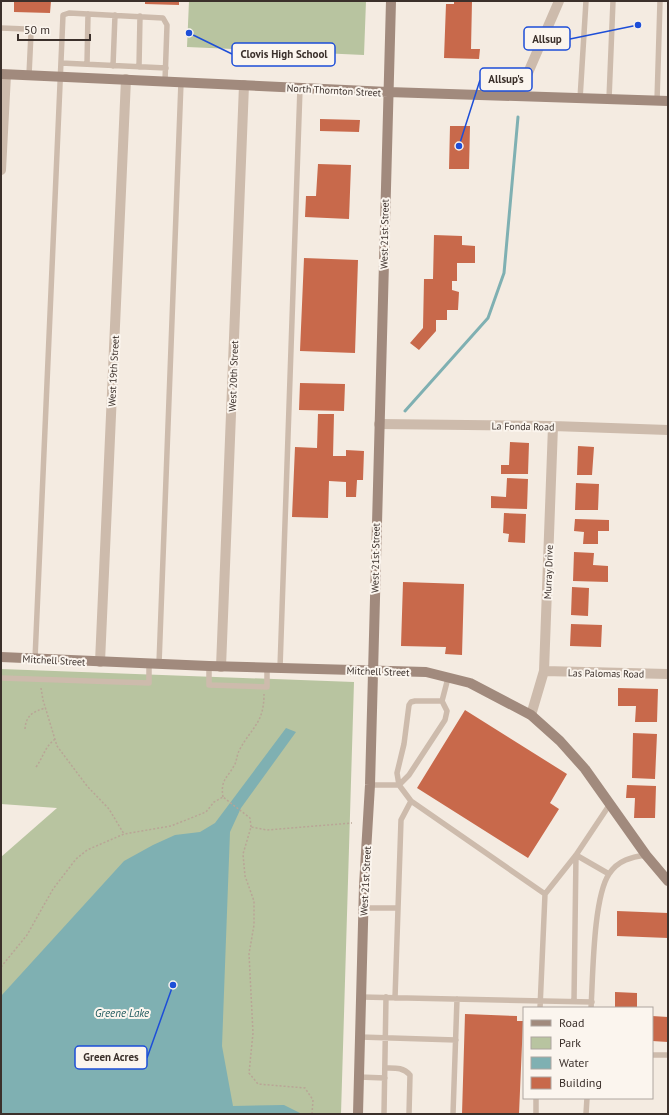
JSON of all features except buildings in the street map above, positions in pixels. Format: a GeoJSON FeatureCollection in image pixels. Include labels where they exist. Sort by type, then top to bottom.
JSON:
{"type":"FeatureCollection","features":[{"type":"Feature","properties":{"kind":"street","name":"West 21st Street"},"geometry":{"type":"LineString","coordinates":[[358,1114],[364,908],[370,785],[391,1]]}},
{"type":"Feature","properties":{"kind":"street"},"geometry":{"type":"LineString","coordinates":[[518,96],[559,1]]}},
{"type":"Feature","properties":{"kind":"street","name":"North Thornton Street"},"geometry":{"type":"LineString","coordinates":[[3,74],[388,92],[668,101]]}},
{"type":"Feature","properties":{"kind":"street"},"geometry":{"type":"LineString","coordinates":[[1,170],[3,74]]}},
{"type":"Feature","properties":{"kind":"street","name":"West 19th Street"},"geometry":{"type":"LineString","coordinates":[[100,662],[126,79]]}},
{"type":"Feature","properties":{"kind":"street","name":"West 20th Street"},"geometry":{"type":"LineString","coordinates":[[221,667],[244,85]]}},
{"type":"Feature","properties":{"kind":"street","name":"La Fonda Road"},"geometry":{"type":"LineString","coordinates":[[379,424],[553,426],[668,430]]}},
{"type":"Feature","properties":{"kind":"street","name":"Murray Drive"},"geometry":{"type":"LineString","coordinates":[[531,715],[544,671],[553,426]]}},
{"type":"Feature","properties":{"kind":"street","name":"Mitchell Street"},"geometry":{"type":"LineString","coordinates":[[1,657],[221,667],[426,672],[470,683],[531,715],[560,741],[585,769],[646,855],[668,881]]}},
{"type":"Feature","properties":{"kind":"street","name":"Las Palomas Road"},"geometry":{"type":"LineString","coordinates":[[544,671],[668,674]]}},
{"type":"Feature","properties":{"kind":"lane"},"geometry":{"type":"LineString","coordinates":[[580,99],[586,1]]}},
{"type":"Feature","properties":{"kind":"lane"},"geometry":{"type":"LineString","coordinates":[[609,99],[612,1]]}},
{"type":"Feature","properties":{"kind":"lane"},"geometry":{"type":"LineString","coordinates":[[657,101],[660,1]]}},
{"type":"Feature","properties":{"kind":"lane"},"geometry":{"type":"LineString","coordinates":[[35,659],[63,16],[69,13],[160,17],[166,23],[165,81]]}},
{"type":"Feature","properties":{"kind":"lane"},"geometry":{"type":"LineString","coordinates":[[87,64],[88,14]]}},
{"type":"Feature","properties":{"kind":"lane"},"geometry":{"type":"LineString","coordinates":[[113,66],[115,15]]}},
{"type":"Feature","properties":{"kind":"lane"},"geometry":{"type":"LineString","coordinates":[[139,67],[140,16]]}},
{"type":"Feature","properties":{"kind":"lane"},"geometry":{"type":"LineString","coordinates":[[1,28],[26,29],[31,33],[29,76]]}},
{"type":"Feature","properties":{"kind":"lane"},"geometry":{"type":"LineString","coordinates":[[61,63],[166,68]]}},
{"type":"Feature","properties":{"kind":"lane"},"geometry":{"type":"LineString","coordinates":[[1,678],[149,683],[154,664],[181,82]]}},
{"type":"Feature","properties":{"kind":"lane"},"geometry":{"type":"LineString","coordinates":[[280,668],[300,88]]}},
{"type":"Feature","properties":{"kind":"lane"},"geometry":{"type":"LineString","coordinates":[[209,666],[209,685],[264,687],[267,687],[268,668]]}},
{"type":"Feature","properties":{"kind":"lane"},"geometry":{"type":"LineString","coordinates":[[370,785],[399,785],[409,775],[445,720],[447,711],[442,701],[448,678]]}},
{"type":"Feature","properties":{"kind":"lane"},"geometry":{"type":"LineString","coordinates":[[442,701],[415,701],[409,705],[404,744],[397,773],[399,785],[411,801],[545,894]]}},
{"type":"Feature","properties":{"kind":"lane"},"geometry":{"type":"LineString","coordinates":[[395,998],[401,820],[411,801]]}},
{"type":"Feature","properties":{"kind":"lane"},"geometry":{"type":"LineString","coordinates":[[540,1007],[545,894],[576,855],[610,804]]}},
{"type":"Feature","properties":{"kind":"lane"},"geometry":{"type":"LineString","coordinates":[[576,855],[610,874]]}},
{"type":"Feature","properties":{"kind":"lane"},"geometry":{"type":"LineString","coordinates":[[574,1001],[576,855]]}},
{"type":"Feature","properties":{"kind":"lane"},"geometry":{"type":"LineString","coordinates":[[361,997],[574,1001],[591,1005],[594,958],[601,894],[610,874],[622,862],[630,857],[646,855]]}},
{"type":"Feature","properties":{"kind":"lane"},"geometry":{"type":"LineString","coordinates":[[364,908],[398,908]]}},
{"type":"Feature","properties":{"kind":"lane"},"geometry":{"type":"LineString","coordinates":[[384,1114],[386,997]]}},
{"type":"Feature","properties":{"kind":"lane"},"geometry":{"type":"LineString","coordinates":[[453,1114],[457,999]]}},
{"type":"Feature","properties":{"kind":"lane"},"geometry":{"type":"LineString","coordinates":[[360,1037],[456,1040]]}},
{"type":"Feature","properties":{"kind":"lane"},"geometry":{"type":"LineString","coordinates":[[653,1055],[668,1055]]}},
{"type":"Feature","properties":{"kind":"lane"},"geometry":{"type":"LineString","coordinates":[[385,1068],[406,1070],[410,1075],[409,1114]]}},
{"type":"Feature","properties":{"kind":"lane"},"geometry":{"type":"LineString","coordinates":[[359,1078],[385,1078]]}},
{"type":"Feature","properties":{"kind":"lane"},"geometry":{"type":"LineString","coordinates":[[536,1099],[536,1114]]}},
{"type":"Feature","properties":{"kind":"lane"},"geometry":{"type":"LineString","coordinates":[[586,1114],[587,1099]]}},
{"type":"Feature","properties":{"kind":"path"},"geometry":{"type":"LineString","coordinates":[[42,679],[41,685],[45,708],[57,746],[70,765],[109,809],[124,834]]}},
{"type":"Feature","properties":{"kind":"path"},"geometry":{"type":"LineString","coordinates":[[264,687],[262,715],[239,750],[235,764],[222,785],[223,797],[250,818],[251,827],[243,854],[245,876],[254,901],[254,925],[249,954],[253,1033],[249,1073],[258,1084],[305,1088],[313,1100],[312,1114]]}},
{"type":"Feature","properties":{"kind":"path"},"geometry":{"type":"LineString","coordinates":[[25,729],[26,722],[31,713],[45,708]]}},
{"type":"Feature","properties":{"kind":"path"},"geometry":{"type":"LineString","coordinates":[[36,767],[44,757],[47,746],[55,739]]}},
{"type":"Feature","properties":{"kind":"path"},"geometry":{"type":"LineString","coordinates":[[1,967],[27,935],[53,889],[76,859],[87,850],[124,834],[171,826],[206,812],[214,802],[223,797]]}},
{"type":"Feature","properties":{"kind":"path"},"geometry":{"type":"LineString","coordinates":[[251,827],[267,830],[352,823]]}},
{"type":"Feature","properties":{"kind":"green space"},"geometry":{"type":"Polygon","coordinates":[[[189,1],[366,1],[364,55],[187,47],[189,1]]]}},
{"type":"Feature","properties":{"kind":"green space"},"geometry":{"type":"Polygon","coordinates":[[[1,669],[354,682],[341,1114],[1,1114],[1,857],[57,808],[1,804],[1,669]]]}},
{"type":"Feature","properties":{"kind":"water","name":"Greene Lake"},"geometry":{"type":"Polygon","coordinates":[[[286,728],[296,732],[241,808],[230,832],[222,1046],[233,1106],[284,1105],[302,1114],[1,1114],[1,996],[124,861],[175,835],[200,832],[215,823],[286,728]]]}},
{"type":"Feature","properties":{"kind":"waterway"},"geometry":{"type":"LineString","coordinates":[[405,411],[488,318],[504,273],[518,117]]}},
{"type":"Feature","properties":{"kind":"place","name":"Allsup"},"geometry":{"type":"Point","coordinates":[638,25]}},
{"type":"Feature","properties":{"kind":"place","name":"Clovis High School"},"geometry":{"type":"Point","coordinates":[189,33]}},
{"type":"Feature","properties":{"kind":"place","name":"Allsup's"},"geometry":{"type":"Point","coordinates":[459,146]}},
{"type":"Feature","properties":{"kind":"place","name":"Green Acres"},"geometry":{"type":"Point","coordinates":[173,985]}}]}
